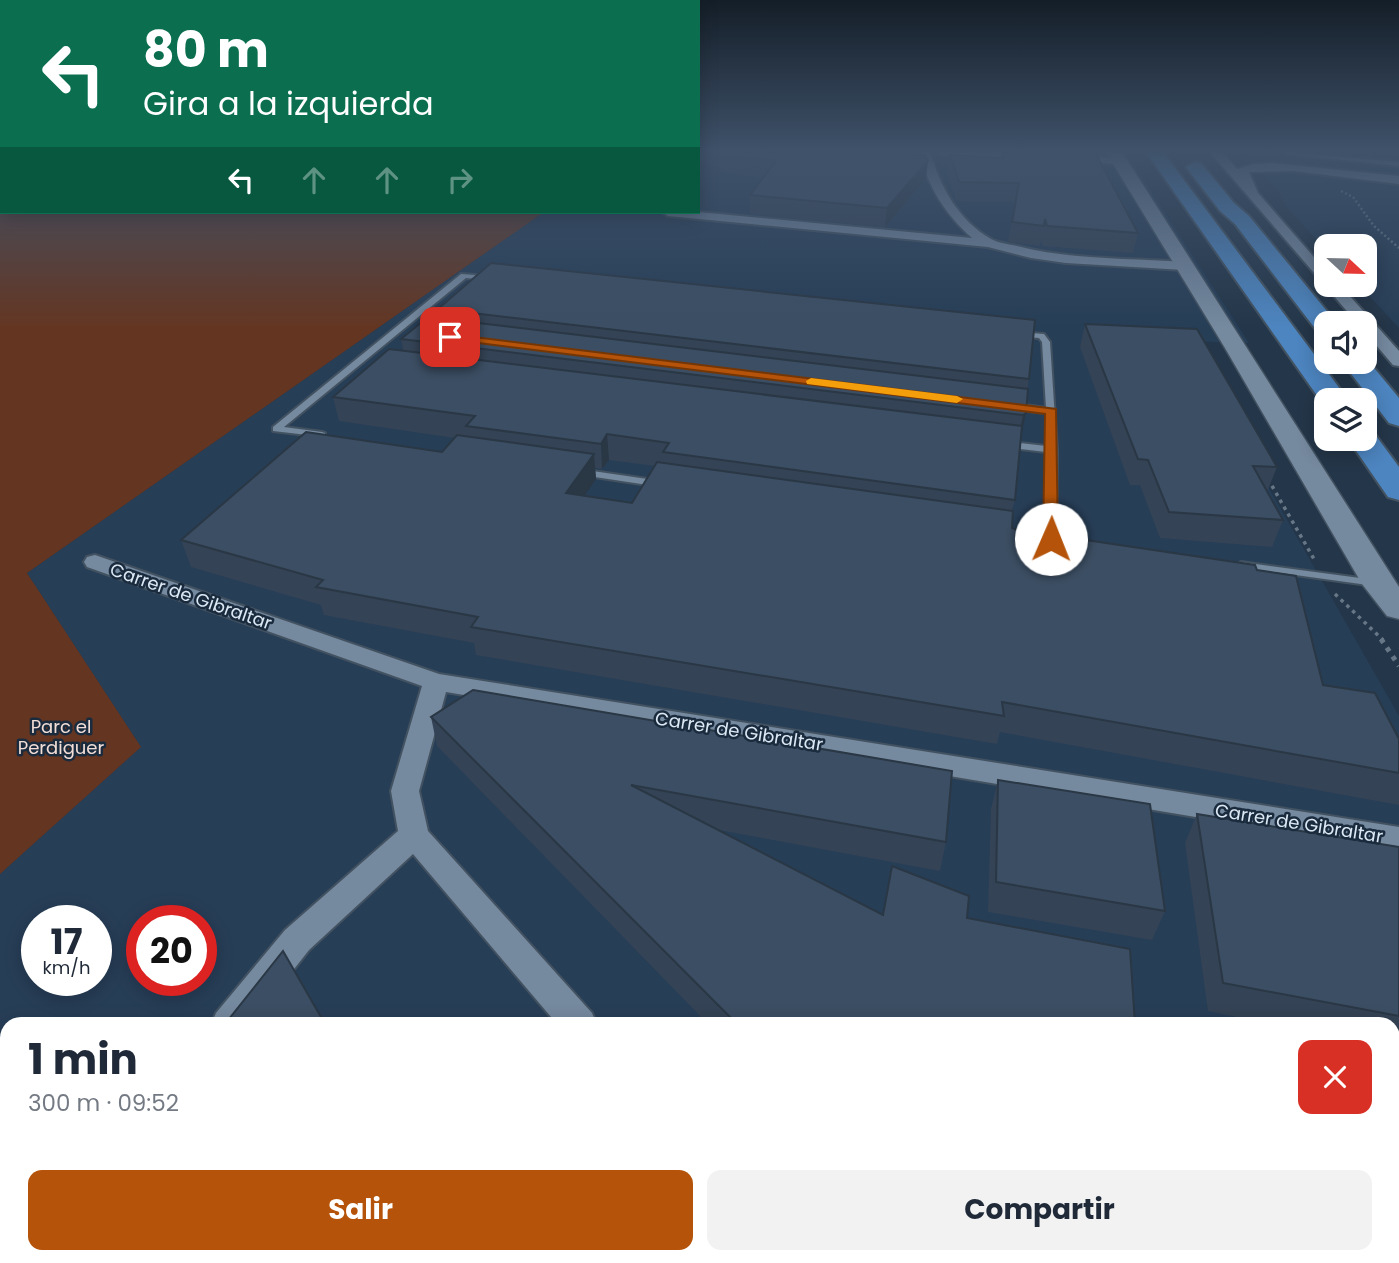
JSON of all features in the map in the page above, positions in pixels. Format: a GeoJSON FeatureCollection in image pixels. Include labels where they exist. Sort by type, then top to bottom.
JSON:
{"type":"FeatureCollection","features":[{"type":"Feature","properties":{"kind":"highway"},"geometry":{"type":"LineString","coordinates":[[1197,211],[1326,388]]}},
{"type":"Feature","properties":{"kind":"highway"},"geometry":{"type":"LineString","coordinates":[[1232,211],[1242,220],[1314,311]]}},
{"type":"Feature","properties":{"kind":"highway"},"geometry":{"type":"LineString","coordinates":[[1241,211],[1242,220]]}},
{"type":"Feature","properties":{"kind":"highway"},"geometry":{"type":"LineString","coordinates":[[1365,374],[1399,417]]}},
{"type":"Feature","properties":{"kind":"highway"},"geometry":{"type":"LineString","coordinates":[[1371,451],[1399,490]]}},
{"type":"Feature","properties":{"kind":"street"},"geometry":{"type":"LineString","coordinates":[[953,211],[966,227],[988,243]]}},
{"type":"Feature","properties":{"kind":"street"},"geometry":{"type":"LineString","coordinates":[[1150,211],[1237,348],[1379,584],[1399,610]]}},
{"type":"Feature","properties":{"kind":"street"},"geometry":{"type":"LineString","coordinates":[[1267,211],[1314,265]]}},
{"type":"Feature","properties":{"kind":"street"},"geometry":{"type":"LineString","coordinates":[[686,214],[988,243],[1031,254],[1066,259],[1184,266]]}},
{"type":"Feature","properties":{"kind":"street"},"geometry":{"type":"LineString","coordinates":[[1343,298],[1399,362]]}},
{"type":"Feature","properties":{"kind":"street","name":"Carrer de Gibraltar"},"geometry":{"type":"LineString","coordinates":[[96,562],[436,682],[1399,839]]}},
{"type":"Feature","properties":{"kind":"street"},"geometry":{"type":"LineString","coordinates":[[436,682],[405,791],[414,835],[573,1017]]}},
{"type":"Feature","properties":{"kind":"street"},"geometry":{"type":"LineString","coordinates":[[235,1017],[297,940],[414,835]]}},
{"type":"Feature","properties":{"kind":"lane"},"geometry":{"type":"LineString","coordinates":[[331,437],[276,429],[464,276],[506,280]]}},
{"type":"Feature","properties":{"kind":"lane"},"geometry":{"type":"LineString","coordinates":[[396,330],[410,332]]}},
{"type":"Feature","properties":{"kind":"lane"},"geometry":{"type":"LineString","coordinates":[[1014,333],[1041,336],[1046,342],[1052,450],[1051,539]]}},
{"type":"Feature","properties":{"kind":"lane"},"geometry":{"type":"LineString","coordinates":[[358,362],[372,364]]}},
{"type":"Feature","properties":{"kind":"lane"},"geometry":{"type":"LineString","coordinates":[[997,404],[1051,411]]}},
{"type":"Feature","properties":{"kind":"lane"},"geometry":{"type":"LineString","coordinates":[[996,443],[1052,450]]}},
{"type":"Feature","properties":{"kind":"lane"},"geometry":{"type":"LineString","coordinates":[[566,470],[677,486]]}},
{"type":"Feature","properties":{"kind":"lane"},"geometry":{"type":"LineString","coordinates":[[1037,537],[1064,541]]}},
{"type":"Feature","properties":{"kind":"lane"},"geometry":{"type":"LineString","coordinates":[[1228,563],[1379,584]]}},
{"type":"Feature","properties":{"kind":"path"},"geometry":{"type":"LineString","coordinates":[[1363,211],[1374,226],[1399,248]]}},
{"type":"Feature","properties":{"kind":"path"},"geometry":{"type":"LineString","coordinates":[[1265,473],[1334,593],[1385,642],[1399,666]]}},
{"type":"Feature","properties":{"kind":"shaded area"},"geometry":{"type":"Polygon","coordinates":[[[700,211],[1164,211],[1249,343],[1185,341],[1399,716],[1399,1017],[0,1017],[0,874],[141,747],[27,573],[541,214],[700,214],[700,211]]]}},
{"type":"Feature","properties":{"kind":"shaded area"},"geometry":{"type":"Polygon","coordinates":[[[1290,211],[1399,211],[1399,328],[1371,298],[1377,298],[1377,234],[1314,234],[1314,237],[1290,211]]]}},
{"type":"Feature","properties":{"kind":"green space","name":"Parc el Perdiguer"},"geometry":{"type":"Polygon","coordinates":[[[0,214],[541,214],[27,573],[141,747],[0,874],[0,214]]]}},
{"type":"Feature","properties":{"kind":"building"},"geometry":{"type":"Polygon","coordinates":[[[1014,211],[1126,211],[1138,233],[1047,226],[1045,219],[1044,226],[1012,222],[1014,211]]]}},
{"type":"Feature","properties":{"kind":"building"},"geometry":{"type":"Polygon","coordinates":[[[491,263],[1035,320],[1029,379],[438,309],[491,263]]]}},
{"type":"Feature","properties":{"kind":"building"},"geometry":{"type":"Polygon","coordinates":[[[428,317],[1028,389],[1026,413],[1023,415],[401,339],[428,317]]]}},
{"type":"Feature","properties":{"kind":"building"},"geometry":{"type":"Polygon","coordinates":[[[1085,324],[1197,329],[1277,467],[1253,466],[1283,520],[1169,512],[1148,460],[1138,459],[1085,324]]]}},
{"type":"Feature","properties":{"kind":"building"},"geometry":{"type":"Polygon","coordinates":[[[389,349],[1022,426],[1015,500],[663,452],[669,443],[607,434],[601,444],[466,426],[475,416],[333,397],[389,349]]]}},
{"type":"Feature","properties":{"kind":"building"},"geometry":{"type":"Polygon","coordinates":[[[306,432],[442,452],[457,435],[594,454],[566,493],[632,503],[657,462],[1013,511],[1012,528],[1018,530],[1255,565],[1257,570],[1296,576],[1323,685],[1375,693],[1399,739],[1399,773],[1002,702],[1004,716],[471,627],[478,617],[316,587],[323,580],[181,540],[306,432]]]}},
{"type":"Feature","properties":{"kind":"building"},"geometry":{"type":"Polygon","coordinates":[[[473,690],[952,771],[946,842],[631,785],[883,915],[892,866],[969,896],[967,918],[1130,949],[1135,1017],[730,1017],[431,717],[473,690]]]}},
{"type":"Feature","properties":{"kind":"building"},"geometry":{"type":"Polygon","coordinates":[[[998,780],[1150,804],[1165,911],[996,882],[998,780]]]}},
{"type":"Feature","properties":{"kind":"building"},"geometry":{"type":"Polygon","coordinates":[[[1197,814],[1399,847],[1399,1016],[1223,983],[1197,814]]]}},
{"type":"Feature","properties":{"kind":"building"},"geometry":{"type":"Polygon","coordinates":[[[283,951],[321,1017],[231,1017],[283,951]]]}},
{"type":"Feature","properties":{"kind":"slow traffic"},"geometry":{"type":"LineString","coordinates":[[811,381],[957,399]]}},
{"type":"Feature","properties":{"kind":"route"},"geometry":{"type":"LineString","coordinates":[[450,337],[1051,411],[1051,539]]}}]}
